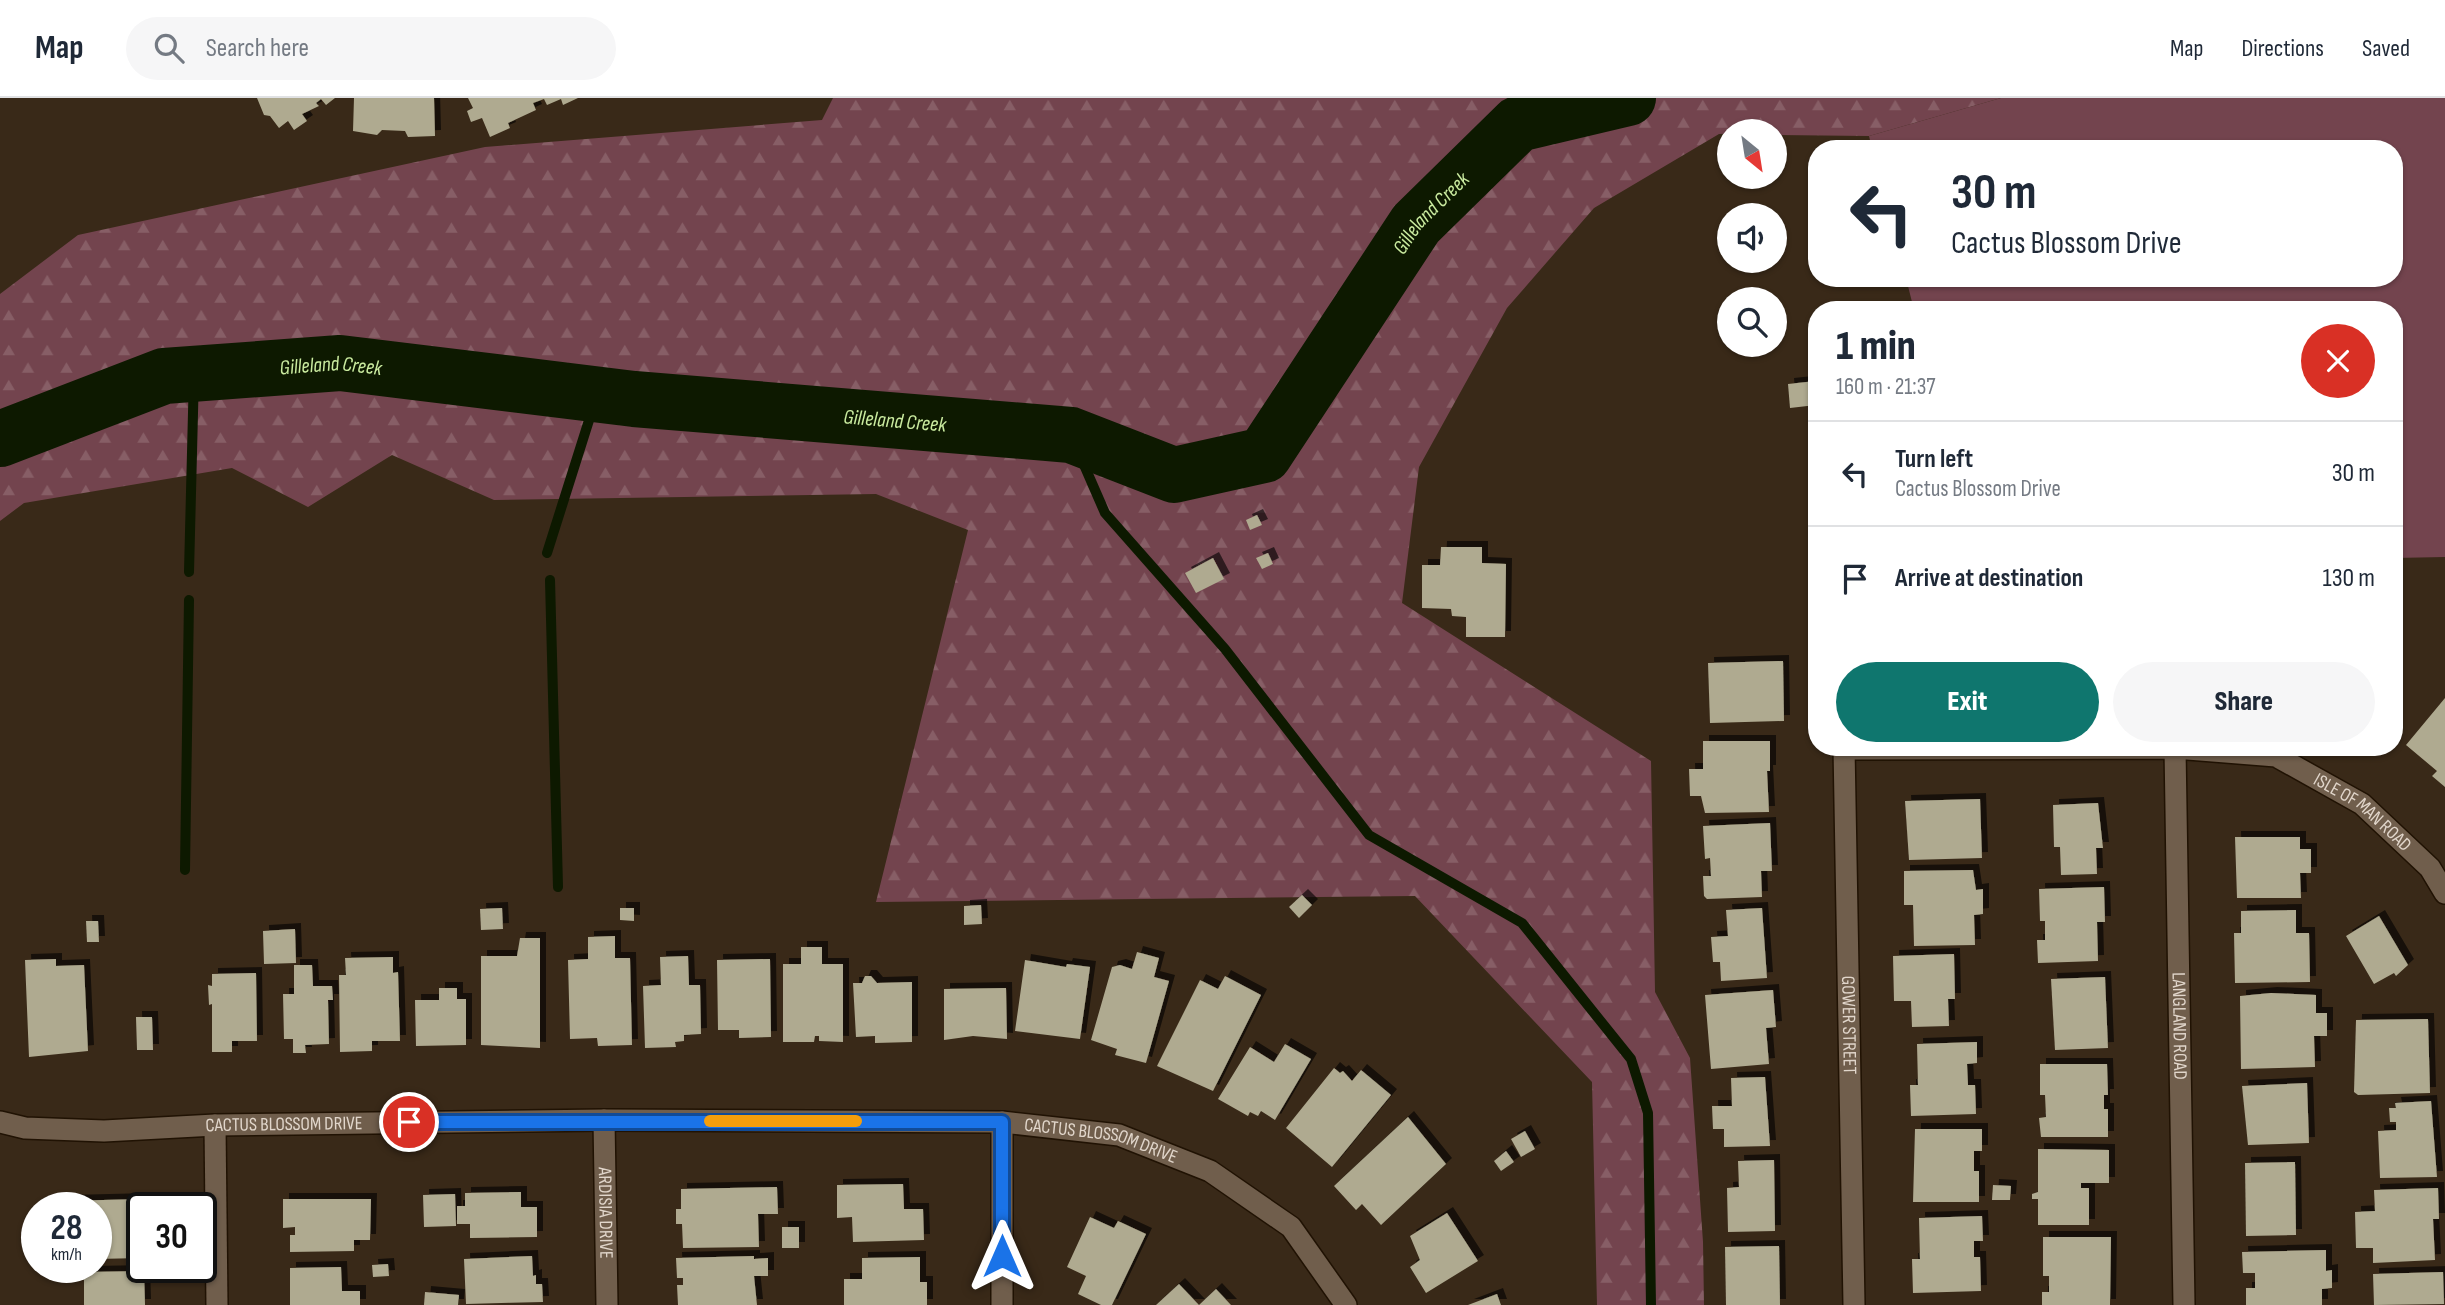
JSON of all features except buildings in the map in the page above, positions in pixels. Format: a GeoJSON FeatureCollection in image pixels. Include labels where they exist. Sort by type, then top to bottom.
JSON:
{"type":"FeatureCollection","features":[{"type":"Feature","properties":{"kind":"street","name":"GOWER STREET"},"geometry":{"type":"LineString","coordinates":[[1844,756],[1854,1305]]}},
{"type":"Feature","properties":{"kind":"street","name":"LANGLAND ROAD"},"geometry":{"type":"LineString","coordinates":[[2175,756],[2184,1305]]}},
{"type":"Feature","properties":{"kind":"street","name":"ISLE OF MAN ROAD"},"geometry":{"type":"LineString","coordinates":[[2276,756],[2362,804],[2430,868],[2445,893]]}},
{"type":"Feature","properties":{"kind":"street","name":"CACTUS BLOSSOM DRIVE"},"geometry":{"type":"LineString","coordinates":[[0,1122],[24,1128],[104,1131],[215,1125],[604,1120],[1002,1122],[1119,1135],[1210,1171],[1291,1227],[1346,1305]]}},
{"type":"Feature","properties":{"kind":"street","name":"ARDISIA DRIVE"},"geometry":{"type":"LineString","coordinates":[[604,1120],[607,1305]]}},
{"type":"Feature","properties":{"kind":"street"},"geometry":{"type":"LineString","coordinates":[[1002,1122],[1002,1305]]}},
{"type":"Feature","properties":{"kind":"street"},"geometry":{"type":"LineString","coordinates":[[215,1125],[217,1305]]}},
{"type":"Feature","properties":{"kind":"green space"},"geometry":{"type":"Polygon","coordinates":[[[833,98],[2001,98],[1869,136],[1787,135],[1787,119],[1717,119],[1717,135],[1594,208],[1507,308],[1419,467],[1402,603],[1651,761],[1655,992],[1690,1058],[1703,1242],[1704,1305],[1597,1305],[1592,1082],[1415,896],[876,902],[968,530],[876,494],[494,500],[392,455],[308,507],[232,468],[24,503],[0,521],[0,294],[78,235],[485,147],[822,120],[833,98]]]}},
{"type":"Feature","properties":{"kind":"green space"},"geometry":{"type":"Polygon","coordinates":[[[2001,98],[2445,98],[2445,557],[2403,558],[2403,301],[1912,301],[1908,287],[2403,287],[2403,140],[1870,140],[1869,136],[2001,98]]]}},
{"type":"Feature","properties":{"kind":"waterway","name":"Gilleland Creek"},"geometry":{"type":"LineString","coordinates":[[0,439],[164,376],[340,363],[634,399],[1071,435],[1174,475],[1264,455],[1416,224],[1518,124],[1628,98]]}},
{"type":"Feature","properties":{"kind":"waterway"},"geometry":{"type":"LineString","coordinates":[[189,572],[194,373]]}},
{"type":"Feature","properties":{"kind":"waterway"},"geometry":{"type":"LineString","coordinates":[[547,553],[597,395]]}},
{"type":"Feature","properties":{"kind":"waterway"},"geometry":{"type":"LineString","coordinates":[[1071,435],[1105,513],[1225,649],[1369,835],[1522,923],[1631,1059],[1648,1113],[1651,1305]]}},
{"type":"Feature","properties":{"kind":"waterway"},"geometry":{"type":"LineString","coordinates":[[550,580],[558,887]]}},
{"type":"Feature","properties":{"kind":"waterway"},"geometry":{"type":"LineString","coordinates":[[185,870],[189,600]]}},
{"type":"Feature","properties":{"kind":"slow traffic"},"geometry":{"type":"LineString","coordinates":[[710,1121],[856,1121]]}},
{"type":"Feature","properties":{"kind":"route"},"geometry":{"type":"LineString","coordinates":[[409,1122],[1002,1122],[1002,1256]]}}]}
